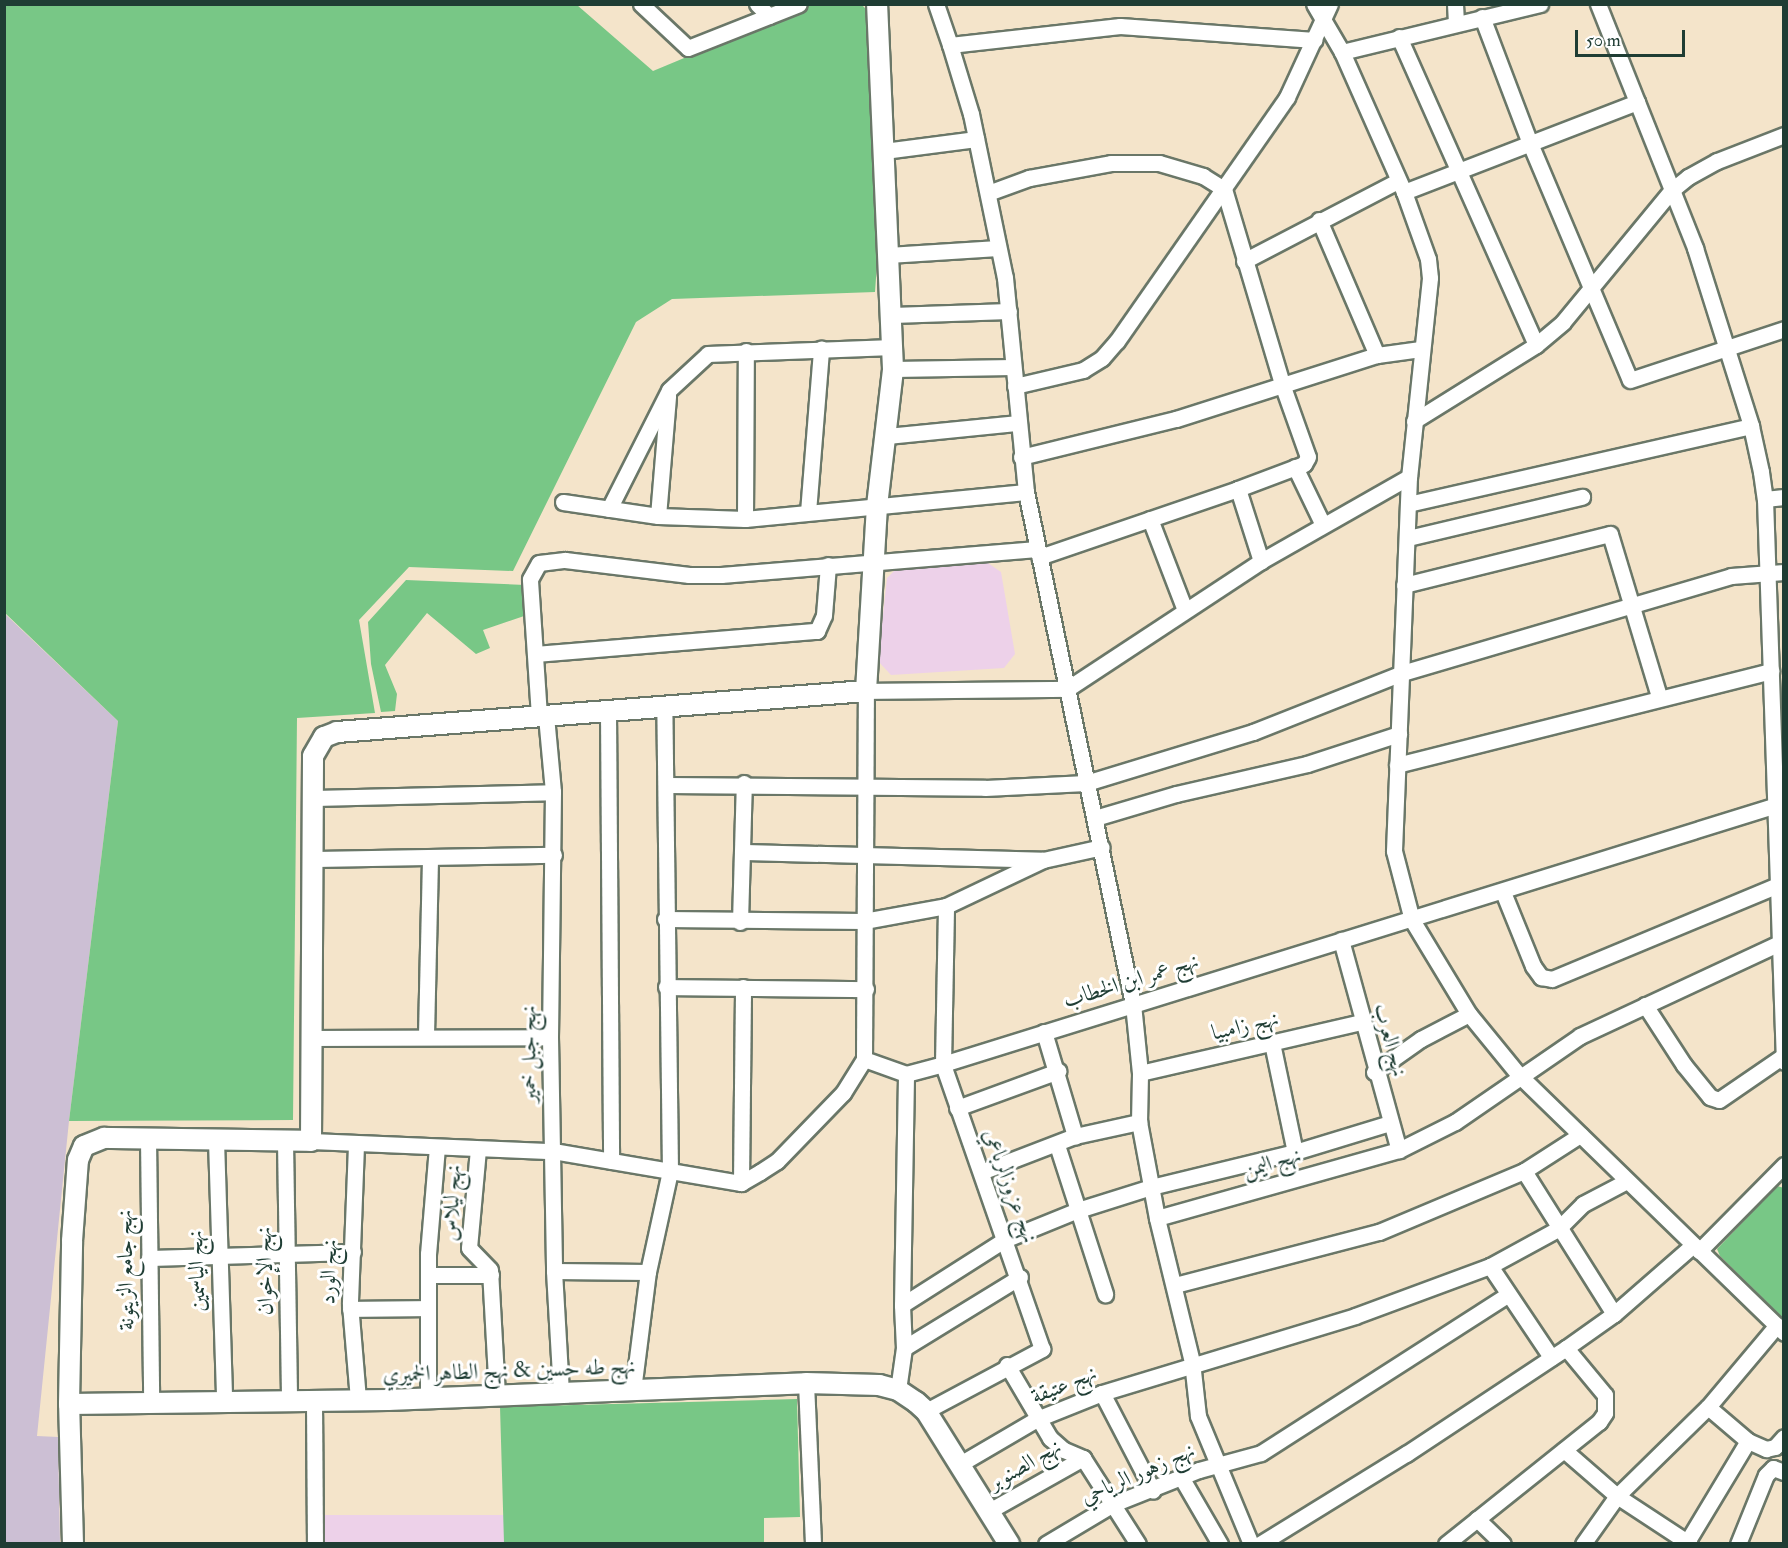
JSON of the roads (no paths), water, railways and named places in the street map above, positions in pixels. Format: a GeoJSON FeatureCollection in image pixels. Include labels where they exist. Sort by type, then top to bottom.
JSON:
{"type":"FeatureCollection","features":[{"type":"Feature","properties":{"kind":"street"},"geometry":{"type":"LineString","coordinates":[[641,4],[688,48],[799,4]]}},
{"type":"Feature","properties":{"kind":"street"},"geometry":{"type":"LineString","coordinates":[[757,4],[769,16]]}},
{"type":"Feature","properties":{"kind":"street"},"geometry":{"type":"LineString","coordinates":[[73,1544],[69,1404],[72,1241],[80,1152],[96,1138],[310,1141],[356,1145],[553,1151],[741,1183],[777,1161],[843,1093],[864,1059],[866,989],[864,921],[868,853],[866,691],[877,506],[887,436],[892,369],[892,315],[877,4]]}},
{"type":"Feature","properties":{"kind":"street"},"geometry":{"type":"LineString","coordinates":[[936,4],[976,139],[988,193],[1009,311],[1012,367],[1026,492],[1086,783],[1102,846],[1133,1004],[1140,1073],[1139,1122],[1157,1218],[1192,1362],[1198,1416],[1216,1465],[1251,1544]]}},
{"type":"Feature","properties":{"kind":"street"},"geometry":{"type":"LineString","coordinates":[[1314,4],[1327,12],[1401,187],[1428,259],[1430,278],[1409,477],[1394,851],[1412,920],[1469,1014],[1519,1075],[1625,1182],[1780,1329],[1708,1407],[1617,1496],[1583,1544]]}},
{"type":"Feature","properties":{"kind":"street"},"geometry":{"type":"LineString","coordinates":[[1455,4],[1456,23]]}},
{"type":"Feature","properties":{"kind":"street"},"geometry":{"type":"LineString","coordinates":[[1342,52],[1540,4]]}},
{"type":"Feature","properties":{"kind":"street"},"geometry":{"type":"LineString","coordinates":[[1598,4],[1672,189],[1726,348],[1751,426],[1766,499],[1768,574],[1777,650],[1771,671],[1779,804],[1779,944],[1784,1062]]}},
{"type":"Feature","properties":{"kind":"street"},"geometry":{"type":"LineString","coordinates":[[1015,386],[1083,370],[1102,358],[1132,323],[1287,97],[1327,12]]}},
{"type":"Feature","properties":{"kind":"street"},"geometry":{"type":"LineString","coordinates":[[1482,17],[1529,141],[1630,380],[1784,329]]}},
{"type":"Feature","properties":{"kind":"street"},"geometry":{"type":"LineString","coordinates":[[950,45],[1120,26],[1314,40]]}},
{"type":"Feature","properties":{"kind":"street"},"geometry":{"type":"LineString","coordinates":[[1399,38],[1536,345]]}},
{"type":"Feature","properties":{"kind":"street"},"geometry":{"type":"LineString","coordinates":[[1244,261],[1319,220],[1401,187],[1459,172],[1529,141],[1637,102]]}},
{"type":"Feature","properties":{"kind":"street"},"geometry":{"type":"LineString","coordinates":[[1414,421],[1536,345],[1563,322],[1672,189],[1717,161],[1784,135]]}},
{"type":"Feature","properties":{"kind":"street"},"geometry":{"type":"LineString","coordinates":[[884,151],[976,139]]}},
{"type":"Feature","properties":{"kind":"street"},"geometry":{"type":"LineString","coordinates":[[535,654],[817,631],[824,615],[828,565],[1038,553],[1150,519],[1238,489],[1307,462],[1308,457],[1282,384],[1224,189],[1203,176],[1160,163],[1111,163],[1029,178],[988,193]]}},
{"type":"Feature","properties":{"kind":"street"},"geometry":{"type":"LineString","coordinates":[[1319,220],[1377,355]]}},
{"type":"Feature","properties":{"kind":"street"},"geometry":{"type":"LineString","coordinates":[[888,255],[998,248]]}},
{"type":"Feature","properties":{"kind":"street"},"geometry":{"type":"LineString","coordinates":[[892,315],[1009,311]]}},
{"type":"Feature","properties":{"kind":"street"},"geometry":{"type":"LineString","coordinates":[[609,509],[669,390],[708,354],[892,347]]}},
{"type":"Feature","properties":{"kind":"street"},"geometry":{"type":"LineString","coordinates":[[808,512],[821,349]]}},
{"type":"Feature","properties":{"kind":"street"},"geometry":{"type":"LineString","coordinates":[[1021,457],[1166,422],[1377,355],[1421,349]]}},
{"type":"Feature","properties":{"kind":"street"},"geometry":{"type":"LineString","coordinates":[[745,519],[746,351]]}},
{"type":"Feature","properties":{"kind":"street"},"geometry":{"type":"LineString","coordinates":[[892,369],[1012,367]]}},
{"type":"Feature","properties":{"kind":"street"},"geometry":{"type":"LineString","coordinates":[[658,516],[669,390]]}},
{"type":"Feature","properties":{"kind":"street"},"geometry":{"type":"LineString","coordinates":[[887,436],[1018,423]]}},
{"type":"Feature","properties":{"kind":"street"},"geometry":{"type":"LineString","coordinates":[[1408,504],[1751,426]]}},
{"type":"Feature","properties":{"kind":"street"},"geometry":{"type":"LineString","coordinates":[[1295,466],[1323,525]]}},
{"type":"Feature","properties":{"kind":"street"},"geometry":{"type":"LineString","coordinates":[[310,1141],[315,859],[313,756],[320,742],[330,734],[866,691],[1067,689],[1261,561],[1409,477]]}},
{"type":"Feature","properties":{"kind":"street"},"geometry":{"type":"LineString","coordinates":[[1238,489],[1261,561]]}},
{"type":"Feature","properties":{"kind":"street"},"geometry":{"type":"LineString","coordinates":[[563,502],[658,516],[745,519],[1026,492]]}},
{"type":"Feature","properties":{"kind":"street"},"geometry":{"type":"LineString","coordinates":[[1408,538],[1582,497]]}},
{"type":"Feature","properties":{"kind":"street"},"geometry":{"type":"LineString","coordinates":[[1766,499],[1784,497]]}},
{"type":"Feature","properties":{"kind":"street"},"geometry":{"type":"LineString","coordinates":[[1150,519],[1185,610]]}},
{"type":"Feature","properties":{"kind":"street"},"geometry":{"type":"LineString","coordinates":[[1404,585],[1610,534],[1659,696]]}},
{"type":"Feature","properties":{"kind":"street","name":"نهج جبل خمير"},"geometry":{"type":"LineString","coordinates":[[561,1392],[554,1271],[550,1037],[553,792],[535,654],[530,579],[539,563],[565,560],[689,575],[828,565]]}},
{"type":"Feature","properties":{"kind":"street"},"geometry":{"type":"LineString","coordinates":[[667,785],[744,783],[985,788],[1086,783],[1253,732],[1402,673],[1731,576],[1784,572]]}},
{"type":"Feature","properties":{"kind":"street"},"geometry":{"type":"LineString","coordinates":[[1397,765],[1659,696],[1771,671]]}},
{"type":"Feature","properties":{"kind":"street"},"geometry":{"type":"LineString","coordinates":[[633,1390],[648,1272],[670,1171],[665,919],[667,785],[664,707]]}},
{"type":"Feature","properties":{"kind":"street"},"geometry":{"type":"LineString","coordinates":[[608,711],[611,1161]]}},
{"type":"Feature","properties":{"kind":"street"},"geometry":{"type":"LineString","coordinates":[[1095,818],[1176,794],[1307,764],[1399,734]]}},
{"type":"Feature","properties":{"kind":"street"},"geometry":{"type":"LineString","coordinates":[[740,922],[745,852],[744,783]]}},
{"type":"Feature","properties":{"kind":"street"},"geometry":{"type":"LineString","coordinates":[[314,798],[553,792]]}},
{"type":"Feature","properties":{"kind":"street","name":"نهج عمر ابن الخطاب"},"geometry":{"type":"LineString","coordinates":[[906,1074],[1753,815],[1779,804]]}},
{"type":"Feature","properties":{"kind":"street"},"geometry":{"type":"LineString","coordinates":[[665,919],[740,922],[864,921],[946,906],[1042,860],[1102,846]]}},
{"type":"Feature","properties":{"kind":"street"},"geometry":{"type":"LineString","coordinates":[[745,852],[868,853],[1042,860]]}},
{"type":"Feature","properties":{"kind":"street"},"geometry":{"type":"LineString","coordinates":[[315,859],[554,855]]}},
{"type":"Feature","properties":{"kind":"street"},"geometry":{"type":"LineString","coordinates":[[426,1035],[430,858]]}},
{"type":"Feature","properties":{"kind":"street"},"geometry":{"type":"LineString","coordinates":[[1503,892],[1533,966],[1541,977],[1552,979],[1778,885]]}},
{"type":"Feature","properties":{"kind":"street","name":"نهج عزوزالرباعي"},"geometry":{"type":"LineString","coordinates":[[926,1411],[1008,1365],[1042,1349],[1020,1277],[1004,1240],[943,1064],[946,906]]}},
{"type":"Feature","properties":{"kind":"street","name":"نهج العرب"},"geometry":{"type":"LineString","coordinates":[[1341,940],[1374,1072],[1399,1150]]}},
{"type":"Feature","properties":{"kind":"street","name":"نهج اليمن"},"geometry":{"type":"LineString","coordinates":[[1157,1218],[1399,1150],[1455,1122],[1519,1075],[1580,1036],[1779,944]]}},
{"type":"Feature","properties":{"kind":"street"},"geometry":{"type":"LineString","coordinates":[[666,987],[866,989]]}},
{"type":"Feature","properties":{"kind":"street"},"geometry":{"type":"LineString","coordinates":[[741,1183],[743,987]]}},
{"type":"Feature","properties":{"kind":"street"},"geometry":{"type":"LineString","coordinates":[[1645,1005],[1684,1065],[1710,1097],[1719,1100],[1783,1056]]}},
{"type":"Feature","properties":{"kind":"street"},"geometry":{"type":"LineString","coordinates":[[1374,1072],[1421,1039],[1469,1014]]}},
{"type":"Feature","properties":{"kind":"street","name":"نهج زامبيا"},"geometry":{"type":"LineString","coordinates":[[1140,1073],[1361,1022]]}},
{"type":"Feature","properties":{"kind":"street"},"geometry":{"type":"LineString","coordinates":[[1044,1032],[1058,1071],[1075,1136]]}},
{"type":"Feature","properties":{"kind":"street"},"geometry":{"type":"LineString","coordinates":[[313,1038],[426,1035],[550,1037]]}},
{"type":"Feature","properties":{"kind":"street"},"geometry":{"type":"LineString","coordinates":[[1272,1043],[1295,1152]]}},
{"type":"Feature","properties":{"kind":"street"},"geometry":{"type":"LineString","coordinates":[[864,1059],[906,1074],[902,1305],[904,1348],[898,1390]]}},
{"type":"Feature","properties":{"kind":"street"},"geometry":{"type":"LineString","coordinates":[[957,1108],[1058,1071]]}},
{"type":"Feature","properties":{"kind":"street"},"geometry":{"type":"LineString","coordinates":[[981,1172],[1058,1145],[1075,1136],[1139,1122]]}},
{"type":"Feature","properties":{"kind":"street"},"geometry":{"type":"LineString","coordinates":[[902,1305],[1004,1240],[1078,1210],[1151,1187],[1295,1152],[1390,1123]]}},
{"type":"Feature","properties":{"kind":"street"},"geometry":{"type":"LineString","coordinates":[[1175,1285],[1379,1232],[1524,1171],[1580,1135]]}},
{"type":"Feature","properties":{"kind":"street","name":"نهج جامع الزيتونة"},"geometry":{"type":"LineString","coordinates":[[148,1138],[151,1402]]}},
{"type":"Feature","properties":{"kind":"street","name":"نهج الياسمين"},"geometry":{"type":"LineString","coordinates":[[216,1140],[224,1401]]}},
{"type":"Feature","properties":{"kind":"street","name":"نهج الإخوان"},"geometry":{"type":"LineString","coordinates":[[285,1141],[288,1400]]}},
{"type":"Feature","properties":{"kind":"street","name":"نهج الورد"},"geometry":{"type":"LineString","coordinates":[[356,1145],[350,1309],[358,1400]]}},
{"type":"Feature","properties":{"kind":"street"},"geometry":{"type":"LineString","coordinates":[[1058,1145],[1105,1294]]}},
{"type":"Feature","properties":{"kind":"street"},"geometry":{"type":"LineString","coordinates":[[428,1398],[428,1275],[437,1147]]}},
{"type":"Feature","properties":{"kind":"street","name":"نهج ليلاس"},"geometry":{"type":"LineString","coordinates":[[478,1149],[469,1248],[491,1275]]}},
{"type":"Feature","properties":{"kind":"street"},"geometry":{"type":"LineString","coordinates":[[1260,1544],[1406,1454],[1614,1314],[1696,1248],[1782,1168]]}},
{"type":"Feature","properties":{"kind":"street"},"geometry":{"type":"LineString","coordinates":[[1524,1171],[1558,1229],[1614,1314]]}},
{"type":"Feature","properties":{"kind":"street","name":"نهج عتيقة"},"geometry":{"type":"LineString","coordinates":[[960,1464],[1036,1419],[1102,1393],[1192,1362],[1355,1316],[1490,1266],[1558,1229],[1583,1204],[1625,1182]]}},
{"type":"Feature","properties":{"kind":"street"},"geometry":{"type":"LineString","coordinates":[[149,1258],[286,1251],[353,1251]]}},
{"type":"Feature","properties":{"kind":"street"},"geometry":{"type":"LineString","coordinates":[[1490,1266],[1551,1357]]}},
{"type":"Feature","properties":{"kind":"street"},"geometry":{"type":"LineString","coordinates":[[554,1271],[648,1272]]}},
{"type":"Feature","properties":{"kind":"street"},"geometry":{"type":"LineString","coordinates":[[428,1275],[491,1275],[497,1395]]}},
{"type":"Feature","properties":{"kind":"street"},"geometry":{"type":"LineString","coordinates":[[904,1348],[1020,1277]]}},
{"type":"Feature","properties":{"kind":"street","name":"نهج زهور الرياحي"},"geometry":{"type":"LineString","coordinates":[[1051,1542],[1113,1504],[1153,1491],[1180,1477],[1216,1465],[1242,1461],[1296,1432],[1508,1295]]}},
{"type":"Feature","properties":{"kind":"street"},"geometry":{"type":"LineString","coordinates":[[350,1309],[428,1308]]}},
{"type":"Feature","properties":{"kind":"street"},"geometry":{"type":"LineString","coordinates":[[1446,1544],[1599,1422],[1606,1402],[1605,1395],[1566,1348]]}},
{"type":"Feature","properties":{"kind":"street"},"geometry":{"type":"LineString","coordinates":[[1008,1365],[1036,1419],[1055,1443],[1083,1458],[1138,1544]]}},
{"type":"Feature","properties":{"kind":"street"},"geometry":{"type":"LineString","coordinates":[[806,1383],[813,1544]]}},
{"type":"Feature","properties":{"kind":"street","name":"نهج طه حسين & نهج الطاهر الخميري"},"geometry":{"type":"LineString","coordinates":[[69,1404],[358,1400],[806,1383],[868,1384],[898,1390],[926,1411],[1009,1544]]}},
{"type":"Feature","properties":{"kind":"street"},"geometry":{"type":"LineString","coordinates":[[1102,1393],[1153,1491]]}},
{"type":"Feature","properties":{"kind":"street"},"geometry":{"type":"LineString","coordinates":[[314,1401],[315,1544]]}},
{"type":"Feature","properties":{"kind":"street"},"geometry":{"type":"LineString","coordinates":[[1708,1407],[1748,1441],[1766,1449],[1778,1470],[1738,1544]]}},
{"type":"Feature","properties":{"kind":"street"},"geometry":{"type":"LineString","coordinates":[[1766,1449],[1775,1447],[1784,1437]]}},
{"type":"Feature","properties":{"kind":"street"},"geometry":{"type":"LineString","coordinates":[[1564,1450],[1617,1496],[1689,1543],[1748,1441]]}},
{"type":"Feature","properties":{"kind":"street","name":"نهج الصنوبر"},"geometry":{"type":"LineString","coordinates":[[989,1511],[1083,1458]]}},
{"type":"Feature","properties":{"kind":"street"},"geometry":{"type":"LineString","coordinates":[[1180,1477],[1220,1544]]}},
{"type":"Feature","properties":{"kind":"street"},"geometry":{"type":"LineString","coordinates":[[1477,1519],[1503,1544]]}}]}
